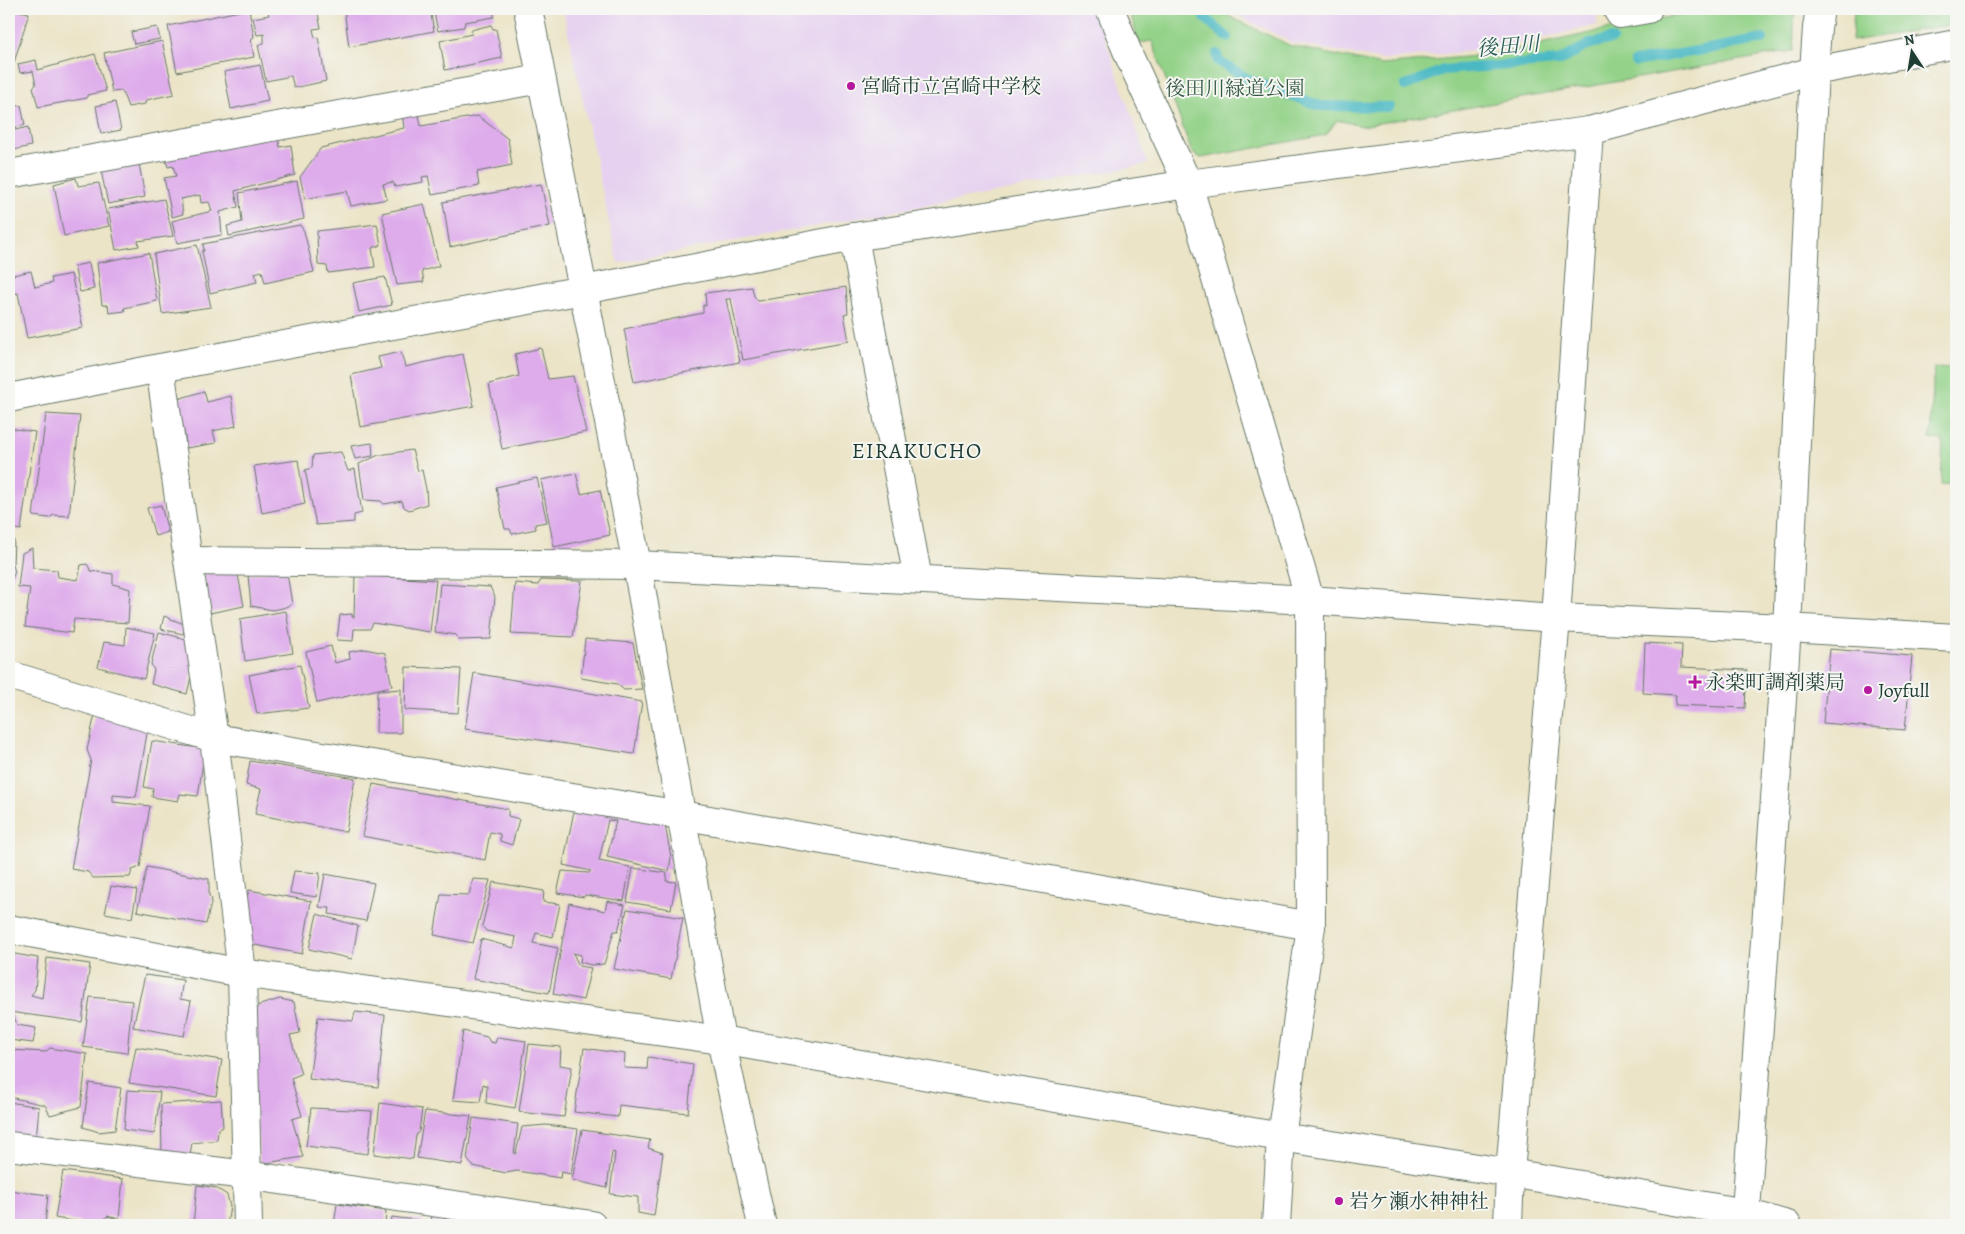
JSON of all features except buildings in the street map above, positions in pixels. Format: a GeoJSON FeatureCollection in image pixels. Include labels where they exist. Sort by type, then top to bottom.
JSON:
{"type":"FeatureCollection","features":[{"type":"Feature","properties":{"kind":"street"},"geometry":{"type":"LineString","coordinates":[[528,9],[637,565],[721,1040],[762,1225]]}},
{"type":"Feature","properties":{"kind":"street"},"geometry":{"type":"LineString","coordinates":[[1110,9],[1130,58],[1188,184],[1310,600],[1311,926],[1281,1137],[1276,1225]]}},
{"type":"Feature","properties":{"kind":"street"},"geometry":{"type":"LineString","coordinates":[[1616,9],[1620,14],[1648,9]]}},
{"type":"Feature","properties":{"kind":"street"},"geometry":{"type":"LineString","coordinates":[[1745,1219],[1787,628],[1814,72],[1820,9]]}},
{"type":"Feature","properties":{"kind":"street"},"geometry":{"type":"LineString","coordinates":[[9,398],[854,237],[1188,184],[1589,131],[1814,72],[1956,44]]}},
{"type":"Feature","properties":{"kind":"street"},"geometry":{"type":"LineString","coordinates":[[9,174],[541,79]]}},
{"type":"Feature","properties":{"kind":"street"},"geometry":{"type":"LineString","coordinates":[[1508,1225],[1510,1173],[1556,618],[1589,131]]}},
{"type":"Feature","properties":{"kind":"street"},"geometry":{"type":"LineString","coordinates":[[854,237],[918,579]]}},
{"type":"Feature","properties":{"kind":"street"},"geometry":{"type":"LineString","coordinates":[[160,368],[190,562],[214,738],[242,973],[248,1225]]}},
{"type":"Feature","properties":{"kind":"street"},"geometry":{"type":"LineString","coordinates":[[190,562],[637,565],[1310,600],[1556,618],[1787,628],[1956,638]]}},
{"type":"Feature","properties":{"kind":"street"},"geometry":{"type":"LineString","coordinates":[[9,675],[214,738],[681,815],[1311,926]]}},
{"type":"Feature","properties":{"kind":"street"},"geometry":{"type":"LineString","coordinates":[[9,929],[242,973],[721,1040],[1281,1137],[1510,1173],[1745,1219],[1787,1225]]}},
{"type":"Feature","properties":{"kind":"street"},"geometry":{"type":"LineString","coordinates":[[9,1146],[246,1175],[592,1225]]}},
{"type":"Feature","properties":{"kind":"shaded area","name":"宮崎市立宮崎中学校"},"geometry":{"type":"Polygon","coordinates":[[[563,9],[1095,9],[1148,164],[618,263],[563,9]]]}},
{"type":"Feature","properties":{"kind":"shaded area"},"geometry":{"type":"Polygon","coordinates":[[[1224,9],[1596,9],[1597,25],[1501,48],[1384,60],[1293,43],[1224,9]]]}},
{"type":"Feature","properties":{"kind":"green space","name":"後田川緑道公園"},"geometry":{"type":"Polygon","coordinates":[[[1129,9],[1214,9],[1291,46],[1382,65],[1495,54],[1709,9],[1795,9],[1793,51],[1362,126],[1337,120],[1326,135],[1201,158],[1192,153],[1152,41],[1139,43],[1129,9]]]}},
{"type":"Feature","properties":{"kind":"green space"},"geometry":{"type":"Polygon","coordinates":[[[1854,9],[1956,9],[1956,24],[1852,41],[1854,9]]]}},
{"type":"Feature","properties":{"kind":"green space"},"geometry":{"type":"Polygon","coordinates":[[[1934,367],[1956,368],[1956,485],[1941,484],[1943,440],[1930,439],[1934,367]]]}},
{"type":"Feature","properties":{"kind":"waterway","name":"後田川"},"geometry":{"type":"LineString","coordinates":[[1198,9],[1205,18],[1227,37]]}},
{"type":"Feature","properties":{"kind":"waterway","name":"後田川"},"geometry":{"type":"LineString","coordinates":[[1405,86],[1443,70],[1559,61],[1590,44],[1612,39]]}},
{"type":"Feature","properties":{"kind":"waterway","name":"後田川"},"geometry":{"type":"LineString","coordinates":[[1635,62],[1763,39]]}},
{"type":"Feature","properties":{"kind":"waterway","name":"後田川"},"geometry":{"type":"LineString","coordinates":[[1217,54],[1218,61],[1250,80],[1320,106],[1389,107]]}},
{"type":"Feature","properties":{"kind":"place","name":"宮崎市立宮崎中学校"},"geometry":{"type":"Point","coordinates":[851,86]}},
{"type":"Feature","properties":{"kind":"place","name":"永楽町調剤薬局"},"geometry":{"type":"Point","coordinates":[1695,682]}},
{"type":"Feature","properties":{"kind":"place","name":"Joyfull"},"geometry":{"type":"Point","coordinates":[1868,690]}},
{"type":"Feature","properties":{"kind":"place","name":"岩ケ瀬水神神社"},"geometry":{"type":"Point","coordinates":[1339,1201]}},
{"type":"Feature","properties":{"kind":"district","name":"EIRAKUCHO"},"geometry":{"type":"Point","coordinates":[917,451]}}]}
